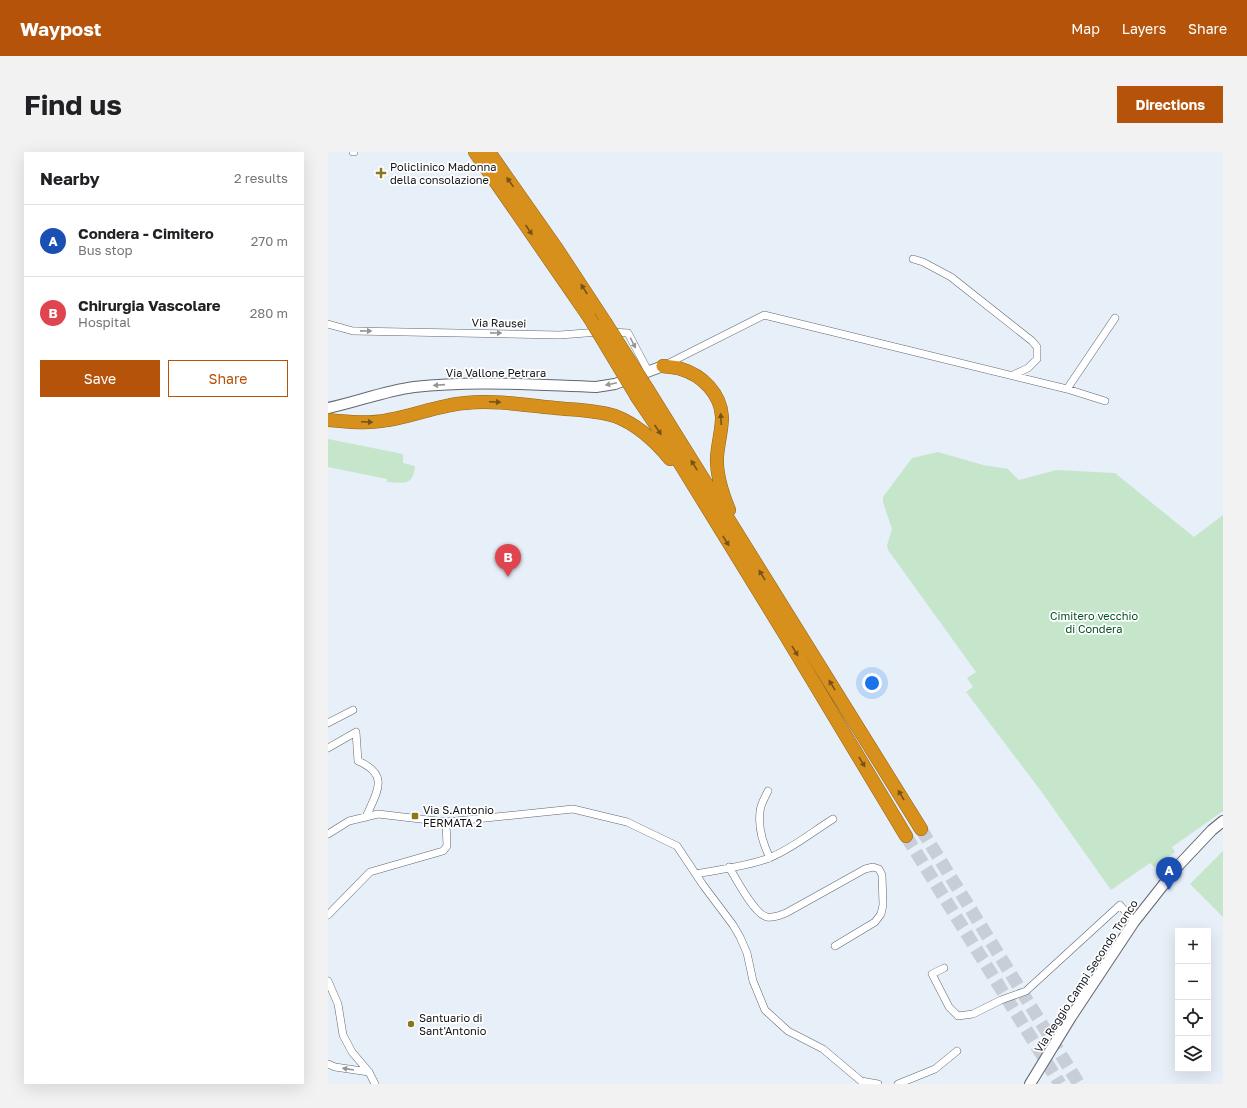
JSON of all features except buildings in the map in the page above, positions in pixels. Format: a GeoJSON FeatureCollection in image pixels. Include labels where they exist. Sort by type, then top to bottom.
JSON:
{"type":"FeatureCollection","features":[{"type":"Feature","properties":{"kind":"highway"},"geometry":{"type":"LineString","coordinates":[[475,152],[589,317],[786,636],[906,836]]}},
{"type":"Feature","properties":{"kind":"highway"},"geometry":{"type":"LineString","coordinates":[[489,152],[557,249],[605,322],[921,829]]}},
{"type":"Feature","properties":{"kind":"highway"},"geometry":{"type":"LineString","coordinates":[[663,366],[682,369],[697,376],[708,385],[716,396],[722,415],[722,428],[717,457],[718,474],[722,493],[746,550]]}},
{"type":"Feature","properties":{"kind":"highway"},"geometry":{"type":"LineString","coordinates":[[328,420],[374,422],[390,420],[444,406],[485,402],[597,412],[616,417],[642,432],[662,449],[695,490]]}},
{"type":"Feature","properties":{"kind":"street"},"geometry":{"type":"LineString","coordinates":[[913,259],[923,262],[951,277],[1032,341],[1037,347],[1037,359],[1028,368],[1013,375]]}},
{"type":"Feature","properties":{"kind":"street"},"geometry":{"type":"LineString","coordinates":[[663,366],[764,315],[1013,375],[1067,389],[1105,401]]}},
{"type":"Feature","properties":{"kind":"street"},"geometry":{"type":"LineString","coordinates":[[1067,389],[1115,318]]}},
{"type":"Feature","properties":{"kind":"street","name":"Via Rausei"},"geometry":{"type":"LineString","coordinates":[[328,324],[353,331],[560,335],[588,332],[628,333],[648,371]]}},
{"type":"Feature","properties":{"kind":"street","name":"Via Vallone Petrara"},"geometry":{"type":"LineString","coordinates":[[328,408],[380,393],[414,387],[464,384],[596,387],[615,384],[663,366]]}},
{"type":"Feature","properties":{"kind":"street"},"geometry":{"type":"LineString","coordinates":[[328,723],[352,710]]}},
{"type":"Feature","properties":{"kind":"street"},"geometry":{"type":"LineString","coordinates":[[328,748],[356,732],[358,761],[369,766],[377,775],[379,787],[366,817]]}},
{"type":"Feature","properties":{"kind":"street"},"geometry":{"type":"LineString","coordinates":[[768,791],[759,811],[764,844],[770,858]]}},
{"type":"Feature","properties":{"kind":"street"},"geometry":{"type":"LineString","coordinates":[[328,834],[349,821],[378,814],[446,822],[573,808],[627,822],[677,846],[740,937],[747,953],[752,981],[765,1010],[788,1031],[823,1049],[861,1081],[878,1084]]}},
{"type":"Feature","properties":{"kind":"street"},"geometry":{"type":"LineString","coordinates":[[696,874],[759,862],[770,858],[784,851],[833,819]]}},
{"type":"Feature","properties":{"kind":"street","name":"Via Reggio Campi Secondo Tronco"},"geometry":{"type":"LineString","coordinates":[[1030,1084],[1071,1017],[1134,922],[1179,865],[1212,830],[1223,821]]}},
{"type":"Feature","properties":{"kind":"street"},"geometry":{"type":"LineString","coordinates":[[328,915],[370,872],[443,851],[447,846],[446,822]]}},
{"type":"Feature","properties":{"kind":"street"},"geometry":{"type":"LineString","coordinates":[[729,867],[744,894],[758,911],[766,917],[774,917],[786,913],[865,869],[873,867],[878,870],[882,875],[883,905],[881,914],[875,922],[835,946]]}},
{"type":"Feature","properties":{"kind":"street"},"geometry":{"type":"LineString","coordinates":[[944,968],[932,974],[950,1007],[958,1016],[973,1014],[1001,1000],[1026,991],[1120,905],[1134,922]]}},
{"type":"Feature","properties":{"kind":"street"},"geometry":{"type":"LineString","coordinates":[[328,981],[338,1004],[343,1034],[352,1052],[369,1072],[375,1084]]}},
{"type":"Feature","properties":{"kind":"street"},"geometry":{"type":"LineString","coordinates":[[898,1084],[935,1069],[957,1051]]}},
{"type":"Feature","properties":{"kind":"street"},"geometry":{"type":"LineString","coordinates":[[328,1064],[335,1067],[369,1072]]}},
{"type":"Feature","properties":{"kind":"green space"},"geometry":{"type":"Polygon","coordinates":[[[328,439],[403,454],[403,463],[415,466],[412,477],[407,482],[403,483],[387,482],[387,479],[328,467],[328,439]]]}},
{"type":"Feature","properties":{"kind":"green space","name":"Cimitero vecchio di Condera"},"geometry":{"type":"Polygon","coordinates":[[[938,452],[983,465],[1008,469],[1019,480],[1056,470],[1115,473],[1194,537],[1223,515],[1223,811],[1172,847],[1175,852],[1154,867],[1150,863],[1111,890],[1041,791],[966,692],[973,687],[967,678],[976,672],[888,550],[887,545],[892,529],[883,502],[883,497],[912,458],[938,452]]]}},
{"type":"Feature","properties":{"kind":"green space"},"geometry":{"type":"Polygon","coordinates":[[[1223,851],[1223,917],[1190,884],[1223,851]]]}},
{"type":"Feature","properties":{"kind":"tunnel"},"geometry":{"type":"LineString","coordinates":[[921,829],[1079,1084]]}},
{"type":"Feature","properties":{"kind":"tunnel"},"geometry":{"type":"LineString","coordinates":[[906,836],[1060,1084]]}},
{"type":"Feature","properties":{"kind":"place","name":"Policlinico Madonna della consolazione"},"geometry":{"type":"Point","coordinates":[381,173]}},
{"type":"Feature","properties":{"kind":"place","name":"Chirurgia Vascolare"},"geometry":{"type":"Point","coordinates":[508,577]}},
{"type":"Feature","properties":{"kind":"place","name":"Via S.Antonio FERMATA 2"},"geometry":{"type":"Point","coordinates":[415,816]}},
{"type":"Feature","properties":{"kind":"place","name":"Condera - Cimitero"},"geometry":{"type":"Point","coordinates":[1169,890]}},
{"type":"Feature","properties":{"kind":"place","name":"Santuario di Sant'Antonio"},"geometry":{"type":"Point","coordinates":[411,1024]}}]}
